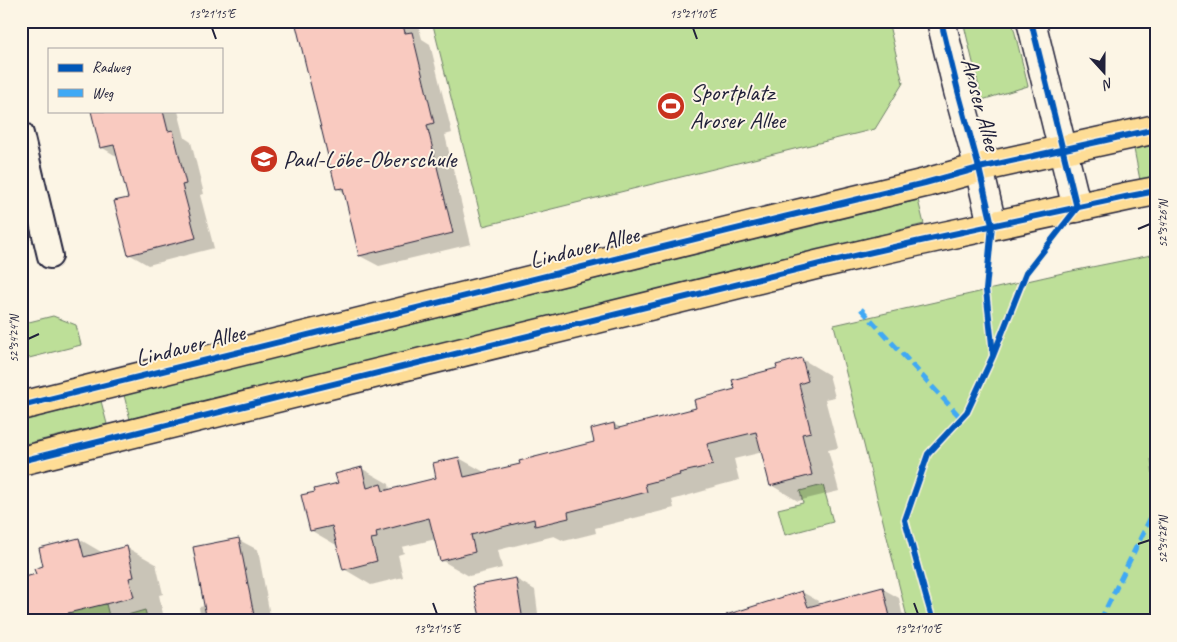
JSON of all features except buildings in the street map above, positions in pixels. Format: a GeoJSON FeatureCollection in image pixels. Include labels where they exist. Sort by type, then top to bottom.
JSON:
{"type":"FeatureCollection","features":[{"type":"Feature","properties":{"kind":"main road","name":"Aroser Allee"},"geometry":{"type":"LineString","coordinates":[[941,21],[992,225]]}},
{"type":"Feature","properties":{"kind":"main road"},"geometry":{"type":"LineString","coordinates":[[1031,21],[1077,208]]}},
{"type":"Feature","properties":{"kind":"main road","name":"Lindauer Allee"},"geometry":{"type":"LineString","coordinates":[[21,406],[925,183],[979,168],[1156,129]]}},
{"type":"Feature","properties":{"kind":"main road"},"geometry":{"type":"LineString","coordinates":[[21,461],[820,264],[992,225],[1156,191]]}},
{"type":"Feature","properties":{"kind":"street"},"geometry":{"type":"LineString","coordinates":[[21,134],[50,256]]}},
{"type":"Feature","properties":{"kind":"green space","name":"Sportplatz Aroser Allee"},"geometry":{"type":"Polygon","coordinates":[[[432,21],[888,21],[903,83],[875,129],[483,226],[432,21]]]}},
{"type":"Feature","properties":{"kind":"green space"},"geometry":{"type":"Polygon","coordinates":[[[963,21],[1012,21],[1028,86],[982,100],[963,21]]]}},
{"type":"Feature","properties":{"kind":"green space"},"geometry":{"type":"Polygon","coordinates":[[[1156,145],[1156,176],[1140,180],[1134,149],[1156,145]]]}},
{"type":"Feature","properties":{"kind":"green space"},"geometry":{"type":"Polygon","coordinates":[[[918,200],[924,224],[130,419],[124,395],[918,200]]]}},
{"type":"Feature","properties":{"kind":"green space"},"geometry":{"type":"Polygon","coordinates":[[[1156,254],[1156,458],[1151,459],[1156,501],[1156,621],[908,621],[834,325],[1067,272],[1156,254]]]}},
{"type":"Feature","properties":{"kind":"green space"},"geometry":{"type":"Polygon","coordinates":[[[53,316],[76,325],[81,345],[21,360],[21,324],[53,316]]]}},
{"type":"Feature","properties":{"kind":"green space"},"geometry":{"type":"Polygon","coordinates":[[[101,401],[107,424],[21,445],[21,421],[101,401]]]}},
{"type":"Feature","properties":{"kind":"green space"},"geometry":{"type":"Polygon","coordinates":[[[823,485],[833,522],[785,535],[778,509],[803,503],[800,491],[823,485]]]}},
{"type":"Feature","properties":{"kind":"green space"},"geometry":{"type":"Polygon","coordinates":[[[106,604],[110,620],[145,610],[148,621],[53,621],[65,605],[106,604]]]}},
{"type":"Feature","properties":{"kind":"marked path"},"geometry":{"type":"LineString","coordinates":[[861,309],[961,418]]}},
{"type":"Feature","properties":{"kind":"marked path"},"geometry":{"type":"LineString","coordinates":[[1100,621],[1151,517]]}},
{"type":"Feature","properties":{"kind":"cycle path"},"geometry":{"type":"LineString","coordinates":[[941,21],[992,225],[986,290],[993,354]]}},
{"type":"Feature","properties":{"kind":"cycle path"},"geometry":{"type":"LineString","coordinates":[[1031,21],[1077,208]]}},
{"type":"Feature","properties":{"kind":"cycle path"},"geometry":{"type":"LineString","coordinates":[[21,406],[925,183],[979,168],[1156,129]]}},
{"type":"Feature","properties":{"kind":"cycle path"},"geometry":{"type":"LineString","coordinates":[[21,461],[820,264],[1156,191]]}},
{"type":"Feature","properties":{"kind":"cycle path"},"geometry":{"type":"LineString","coordinates":[[933,621],[905,520],[928,454],[967,412],[993,356],[1026,273],[1077,208]]}},
{"type":"Feature","properties":{"kind":"place","name":"Sportplatz Aroser Allee"},"geometry":{"type":"Point","coordinates":[671,106]}},
{"type":"Feature","properties":{"kind":"place","name":"Paul-Löbe-Oberschule"},"geometry":{"type":"Point","coordinates":[264,159]}}]}
